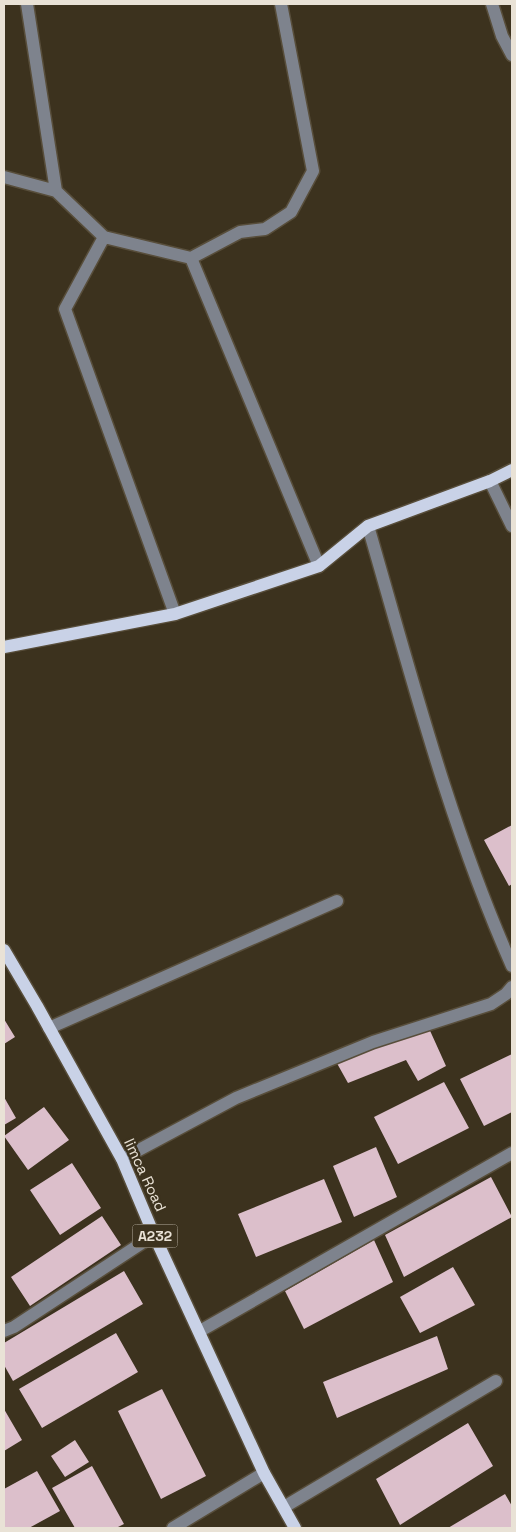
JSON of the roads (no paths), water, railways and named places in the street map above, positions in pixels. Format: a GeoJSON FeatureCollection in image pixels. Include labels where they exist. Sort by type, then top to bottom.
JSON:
{"type":"FeatureCollection","features":[{"type":"Feature","properties":{"kind":"main road"},"geometry":{"type":"LineString","coordinates":[[4,647],[174,614],[319,566],[368,526],[490,481],[512,470]]}},
{"type":"Feature","properties":{"kind":"main road","name":"limca Road"},"geometry":{"type":"LineString","coordinates":[[4,950],[122,1159],[154,1235],[264,1473],[295,1528]]}},
{"type":"Feature","properties":{"kind":"street"},"geometry":{"type":"LineString","coordinates":[[27,4],[56,190]]}},
{"type":"Feature","properties":{"kind":"street"},"geometry":{"type":"LineString","coordinates":[[4,177],[56,190],[104,237],[191,258],[240,232],[265,229],[290,212],[313,171],[281,4]]}},
{"type":"Feature","properties":{"kind":"street"},"geometry":{"type":"LineString","coordinates":[[492,4],[502,36],[512,54]]}},
{"type":"Feature","properties":{"kind":"street"},"geometry":{"type":"LineString","coordinates":[[104,237],[65,310],[174,614]]}},
{"type":"Feature","properties":{"kind":"street"},"geometry":{"type":"LineString","coordinates":[[191,258],[319,566]]}},
{"type":"Feature","properties":{"kind":"street"},"geometry":{"type":"LineString","coordinates":[[490,481],[512,526]]}},
{"type":"Feature","properties":{"kind":"street"},"geometry":{"type":"LineString","coordinates":[[368,526],[444,786],[492,920],[512,966]]}},
{"type":"Feature","properties":{"kind":"street"},"geometry":{"type":"LineString","coordinates":[[49,1028],[337,900]]}},
{"type":"Feature","properties":{"kind":"street"},"geometry":{"type":"LineString","coordinates":[[122,1159],[236,1098],[372,1042],[491,1004],[506,994],[512,987]]}},
{"type":"Feature","properties":{"kind":"street"},"geometry":{"type":"LineString","coordinates":[[200,1331],[512,1153]]}},
{"type":"Feature","properties":{"kind":"street"},"geometry":{"type":"LineString","coordinates":[[4,1332],[154,1235]]}},
{"type":"Feature","properties":{"kind":"street"},"geometry":{"type":"LineString","coordinates":[[284,1507],[496,1381]]}},
{"type":"Feature","properties":{"kind":"street"},"geometry":{"type":"LineString","coordinates":[[173,1528],[264,1473]]}}]}
